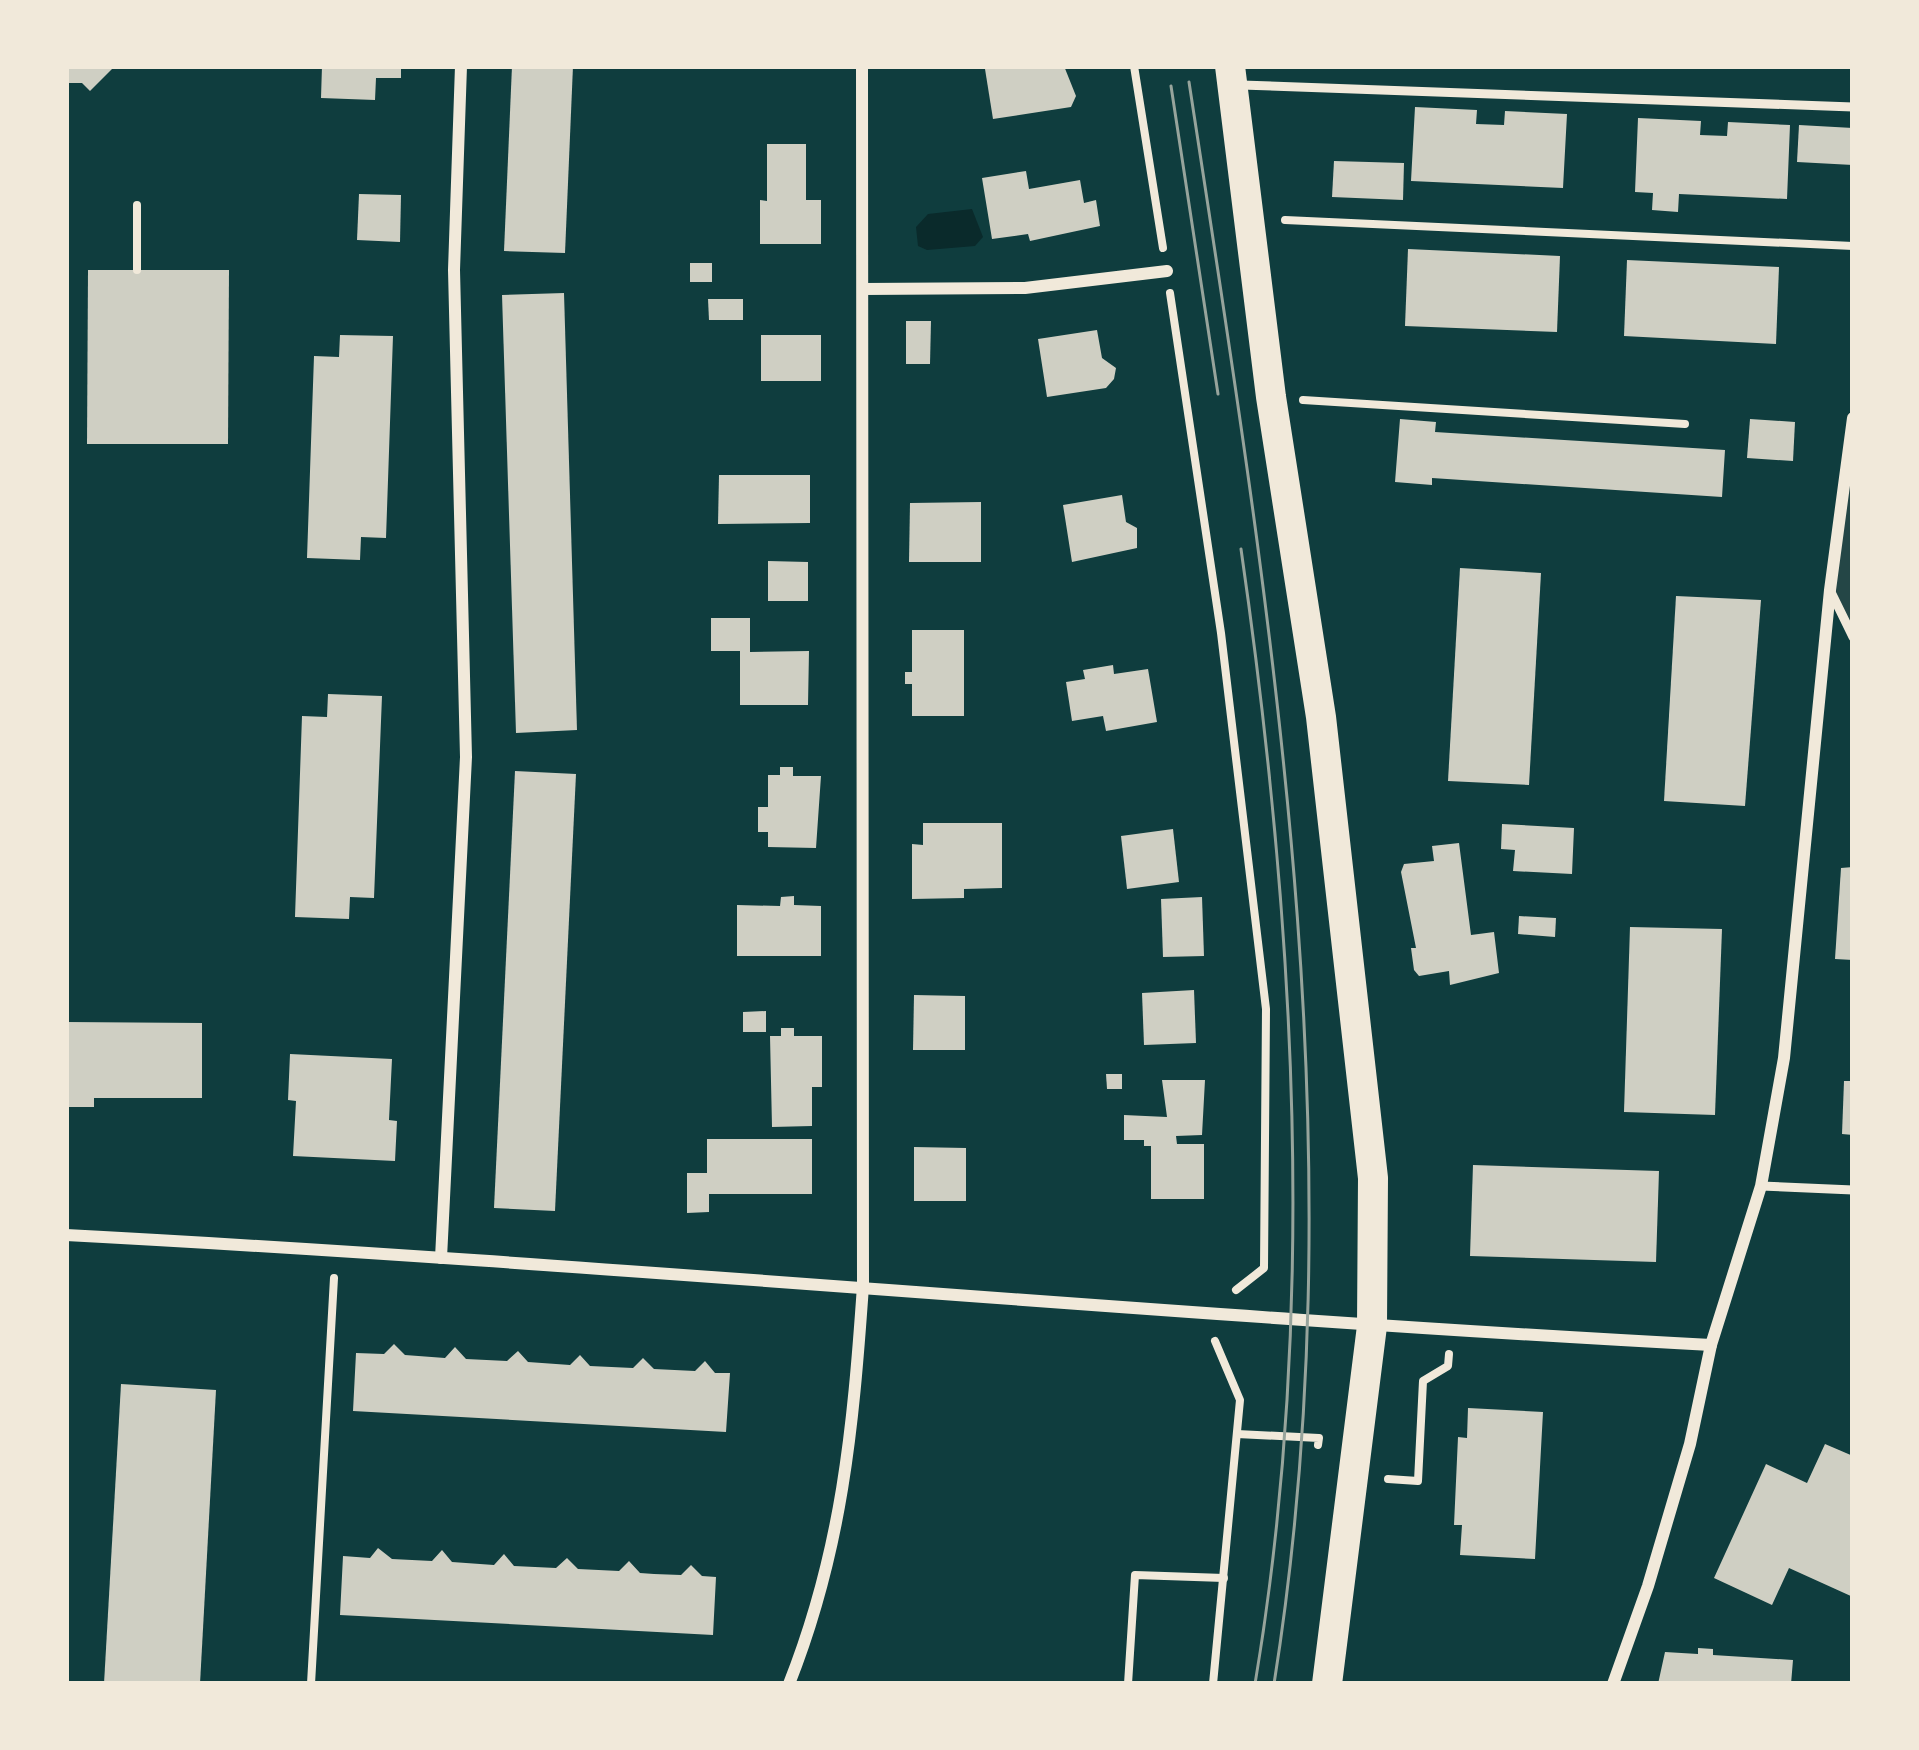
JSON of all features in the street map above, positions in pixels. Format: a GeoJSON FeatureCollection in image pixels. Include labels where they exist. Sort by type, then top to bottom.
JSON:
{"type":"FeatureCollection","features":[{"type":"Feature","properties":{"kind":"main road"},"geometry":{"type":"LineString","coordinates":[[1231,75],[1271,398],[1321,717],[1372,1178],[1372,1326],[1328,1684]]}},
{"type":"Feature","properties":{"kind":"street"},"geometry":{"type":"LineString","coordinates":[[441,1258],[466,757],[454,270],[461,66]]}},
{"type":"Feature","properties":{"kind":"street"},"geometry":{"type":"LineString","coordinates":[[789,1684],[815,1616],[851,1457],[863,1286],[862,66]]}},
{"type":"Feature","properties":{"kind":"street"},"geometry":{"type":"LineString","coordinates":[[863,289],[1024,288],[1167,271]]}},
{"type":"Feature","properties":{"kind":"street"},"geometry":{"type":"LineString","coordinates":[[1613,1684],[1690,1444],[1711,1345],[1761,1186],[1784,1058],[1830,590],[1853,418]]}},
{"type":"Feature","properties":{"kind":"street"},"geometry":{"type":"LineString","coordinates":[[66,1235],[863,1286],[1204,1316],[1711,1345]]}},
{"type":"Feature","properties":{"kind":"lane"},"geometry":{"type":"LineString","coordinates":[[1231,75],[1853,106]]}},
{"type":"Feature","properties":{"kind":"lane"},"geometry":{"type":"LineString","coordinates":[[1830,590],[1853,638]]}},
{"type":"Feature","properties":{"kind":"lane"},"geometry":{"type":"LineString","coordinates":[[1761,1186],[1853,1190]]}},
{"type":"Feature","properties":{"kind":"path"},"geometry":{"type":"LineString","coordinates":[[1134,66],[1221,633],[1266,1009],[1264,1268],[1204,1316],[1240,1400],[1213,1684]]}},
{"type":"Feature","properties":{"kind":"path"},"geometry":{"type":"LineString","coordinates":[[137,205],[137,270]]}},
{"type":"Feature","properties":{"kind":"path"},"geometry":{"type":"LineString","coordinates":[[1250,218],[1853,246]]}},
{"type":"Feature","properties":{"kind":"path"},"geometry":{"type":"LineString","coordinates":[[1271,398],[1685,424]]}},
{"type":"Feature","properties":{"kind":"path"},"geometry":{"type":"LineString","coordinates":[[311,1684],[336,1249]]}},
{"type":"Feature","properties":{"kind":"path"},"geometry":{"type":"LineString","coordinates":[[1128,1684],[1135,1575],[1224,1578]]}},
{"type":"Feature","properties":{"kind":"shaded area"},"geometry":{"type":"Polygon","coordinates":[[[972,209],[983,237],[975,246],[927,250],[918,246],[916,227],[928,214],[972,209]]]}},
{"type":"Feature","properties":{"kind":"shaded area"},"geometry":{"type":"Polygon","coordinates":[[[1853,418],[1853,637],[1830,590],[1853,418]]]}},
{"type":"Feature","properties":{"kind":"building"},"geometry":{"type":"Polygon","coordinates":[[[66,66],[115,66],[90,91],[82,83],[66,83],[66,66]]]}},
{"type":"Feature","properties":{"kind":"building"},"geometry":{"type":"Polygon","coordinates":[[[322,66],[401,66],[401,78],[376,78],[375,100],[321,98],[322,66]]]}},
{"type":"Feature","properties":{"kind":"building"},"geometry":{"type":"Polygon","coordinates":[[[512,66],[573,66],[565,253],[504,251],[512,66]]]}},
{"type":"Feature","properties":{"kind":"building"},"geometry":{"type":"Polygon","coordinates":[[[1064,66],[1076,96],[1071,107],[993,119],[985,69],[1064,66]]]}},
{"type":"Feature","properties":{"kind":"building"},"geometry":{"type":"Polygon","coordinates":[[[1415,107],[1477,110],[1476,124],[1504,125],[1505,111],[1567,114],[1563,188],[1411,181],[1415,107]]]}},
{"type":"Feature","properties":{"kind":"building"},"geometry":{"type":"Polygon","coordinates":[[[1638,118],[1701,121],[1700,135],[1727,136],[1728,122],[1790,125],[1787,199],[1679,194],[1678,212],[1652,210],[1653,193],[1635,192],[1638,118]]]}},
{"type":"Feature","properties":{"kind":"building"},"geometry":{"type":"Polygon","coordinates":[[[1799,125],[1853,128],[1853,165],[1797,162],[1799,125]]]}},
{"type":"Feature","properties":{"kind":"building"},"geometry":{"type":"Polygon","coordinates":[[[767,144],[806,144],[806,200],[821,200],[821,244],[760,244],[760,200],[767,201],[767,144]]]}},
{"type":"Feature","properties":{"kind":"building"},"geometry":{"type":"Polygon","coordinates":[[[1334,161],[1404,163],[1403,200],[1332,197],[1334,161]]]}},
{"type":"Feature","properties":{"kind":"building"},"geometry":{"type":"Polygon","coordinates":[[[1026,171],[1029,189],[1080,180],[1084,203],[1096,200],[1100,226],[1030,241],[1028,234],[992,239],[982,178],[1026,171]]]}},
{"type":"Feature","properties":{"kind":"building"},"geometry":{"type":"Polygon","coordinates":[[[359,194],[401,195],[400,242],[357,240],[359,194]]]}},
{"type":"Feature","properties":{"kind":"building"},"geometry":{"type":"Polygon","coordinates":[[[1408,249],[1560,256],[1557,332],[1405,326],[1408,249]]]}},
{"type":"Feature","properties":{"kind":"building"},"geometry":{"type":"Polygon","coordinates":[[[1627,260],[1779,267],[1776,344],[1624,336],[1627,260]]]}},
{"type":"Feature","properties":{"kind":"building"},"geometry":{"type":"Polygon","coordinates":[[[690,263],[712,263],[712,282],[690,282],[690,263]]]}},
{"type":"Feature","properties":{"kind":"building"},"geometry":{"type":"Polygon","coordinates":[[[88,270],[229,270],[228,444],[87,444],[88,270]]]}},
{"type":"Feature","properties":{"kind":"building"},"geometry":{"type":"Polygon","coordinates":[[[564,293],[577,730],[516,733],[502,295],[564,293]]]}},
{"type":"Feature","properties":{"kind":"building"},"geometry":{"type":"Polygon","coordinates":[[[708,299],[743,299],[743,320],[709,320],[708,299]]]}},
{"type":"Feature","properties":{"kind":"building"},"geometry":{"type":"Polygon","coordinates":[[[906,321],[931,321],[930,364],[906,364],[906,321]]]}},
{"type":"Feature","properties":{"kind":"building"},"geometry":{"type":"Polygon","coordinates":[[[1097,330],[1102,358],[1116,368],[1114,379],[1106,388],[1047,397],[1038,339],[1097,330]]]}},
{"type":"Feature","properties":{"kind":"building"},"geometry":{"type":"Polygon","coordinates":[[[340,335],[393,336],[386,538],[361,537],[360,560],[307,558],[314,356],[339,357],[340,335]]]}},
{"type":"Feature","properties":{"kind":"building"},"geometry":{"type":"Polygon","coordinates":[[[761,335],[821,335],[821,381],[761,381],[761,335]]]}},
{"type":"Feature","properties":{"kind":"building"},"geometry":{"type":"Polygon","coordinates":[[[1400,419],[1436,422],[1435,432],[1725,450],[1722,497],[1432,478],[1432,485],[1395,482],[1400,419]]]}},
{"type":"Feature","properties":{"kind":"building"},"geometry":{"type":"Polygon","coordinates":[[[1750,419],[1795,422],[1793,461],[1747,458],[1750,419]]]}},
{"type":"Feature","properties":{"kind":"building"},"geometry":{"type":"Polygon","coordinates":[[[719,475],[810,475],[810,523],[718,524],[719,475]]]}},
{"type":"Feature","properties":{"kind":"building"},"geometry":{"type":"Polygon","coordinates":[[[1122,495],[1126,522],[1137,528],[1137,548],[1072,562],[1063,505],[1122,495]]]}},
{"type":"Feature","properties":{"kind":"building"},"geometry":{"type":"Polygon","coordinates":[[[981,502],[981,562],[909,562],[910,503],[981,502]]]}},
{"type":"Feature","properties":{"kind":"building"},"geometry":{"type":"Polygon","coordinates":[[[768,561],[808,562],[808,601],[768,601],[768,561]]]}},
{"type":"Feature","properties":{"kind":"building"},"geometry":{"type":"Polygon","coordinates":[[[1460,568],[1541,573],[1529,785],[1448,781],[1460,568]]]}},
{"type":"Feature","properties":{"kind":"building"},"geometry":{"type":"Polygon","coordinates":[[[1676,596],[1761,600],[1745,806],[1664,801],[1676,596]]]}},
{"type":"Feature","properties":{"kind":"building"},"geometry":{"type":"Polygon","coordinates":[[[711,618],[750,618],[750,652],[809,651],[808,705],[740,705],[740,651],[711,651],[711,618]]]}},
{"type":"Feature","properties":{"kind":"building"},"geometry":{"type":"Polygon","coordinates":[[[912,630],[964,630],[964,716],[912,716],[912,684],[905,684],[905,672],[912,672],[912,630]]]}},
{"type":"Feature","properties":{"kind":"building"},"geometry":{"type":"Polygon","coordinates":[[[1113,665],[1114,674],[1148,669],[1157,722],[1106,731],[1103,716],[1072,721],[1066,682],[1085,679],[1083,670],[1113,665]]]}},
{"type":"Feature","properties":{"kind":"building"},"geometry":{"type":"Polygon","coordinates":[[[328,694],[382,696],[374,898],[350,897],[349,919],[295,917],[302,716],[327,717],[328,694]]]}},
{"type":"Feature","properties":{"kind":"building"},"geometry":{"type":"Polygon","coordinates":[[[780,767],[793,767],[793,776],[821,776],[816,848],[768,847],[768,832],[758,832],[758,807],[768,807],[768,775],[780,775],[780,767]]]}},
{"type":"Feature","properties":{"kind":"building"},"geometry":{"type":"Polygon","coordinates":[[[515,771],[576,774],[555,1211],[494,1208],[515,771]]]}},
{"type":"Feature","properties":{"kind":"building"},"geometry":{"type":"Polygon","coordinates":[[[923,823],[1002,823],[1002,888],[964,889],[964,898],[912,899],[912,844],[923,845],[923,823]]]}},
{"type":"Feature","properties":{"kind":"building"},"geometry":{"type":"Polygon","coordinates":[[[1502,824],[1574,828],[1572,874],[1513,871],[1515,850],[1501,849],[1502,824]]]}},
{"type":"Feature","properties":{"kind":"building"},"geometry":{"type":"Polygon","coordinates":[[[1173,829],[1179,882],[1127,889],[1121,836],[1173,829]]]}},
{"type":"Feature","properties":{"kind":"building"},"geometry":{"type":"Polygon","coordinates":[[[1459,843],[1471,935],[1494,932],[1499,973],[1450,985],[1449,971],[1419,976],[1414,970],[1411,948],[1416,948],[1401,872],[1404,864],[1434,861],[1432,846],[1459,843]]]}},
{"type":"Feature","properties":{"kind":"building"},"geometry":{"type":"Polygon","coordinates":[[[1853,867],[1853,960],[1835,959],[1841,868],[1853,867]]]}},
{"type":"Feature","properties":{"kind":"building"},"geometry":{"type":"Polygon","coordinates":[[[794,896],[794,905],[821,906],[821,956],[737,956],[737,905],[780,906],[781,897],[794,896]]]}},
{"type":"Feature","properties":{"kind":"building"},"geometry":{"type":"Polygon","coordinates":[[[1202,897],[1204,956],[1163,957],[1161,899],[1202,897]]]}},
{"type":"Feature","properties":{"kind":"building"},"geometry":{"type":"Polygon","coordinates":[[[1519,916],[1556,918],[1555,937],[1518,934],[1519,916]]]}},
{"type":"Feature","properties":{"kind":"building"},"geometry":{"type":"Polygon","coordinates":[[[1630,927],[1722,929],[1715,1115],[1624,1112],[1630,927]]]}},
{"type":"Feature","properties":{"kind":"building"},"geometry":{"type":"Polygon","coordinates":[[[1194,990],[1196,1043],[1144,1045],[1142,993],[1194,990]]]}},
{"type":"Feature","properties":{"kind":"building"},"geometry":{"type":"Polygon","coordinates":[[[914,995],[965,996],[965,1050],[913,1050],[914,995]]]}},
{"type":"Feature","properties":{"kind":"building"},"geometry":{"type":"Polygon","coordinates":[[[766,1011],[766,1032],[743,1032],[743,1012],[766,1011]]]}},
{"type":"Feature","properties":{"kind":"building"},"geometry":{"type":"Polygon","coordinates":[[[66,1022],[202,1023],[202,1098],[94,1098],[94,1107],[66,1107],[66,1022]]]}},
{"type":"Feature","properties":{"kind":"building"},"geometry":{"type":"Polygon","coordinates":[[[781,1028],[794,1028],[794,1036],[822,1036],[822,1087],[812,1087],[812,1126],[772,1127],[770,1036],[781,1036],[781,1028]]]}},
{"type":"Feature","properties":{"kind":"building"},"geometry":{"type":"Polygon","coordinates":[[[290,1054],[392,1059],[389,1120],[397,1121],[395,1161],[293,1156],[296,1101],[288,1100],[290,1054]]]}},
{"type":"Feature","properties":{"kind":"building"},"geometry":{"type":"Polygon","coordinates":[[[1106,1074],[1122,1074],[1122,1089],[1107,1089],[1106,1074]]]}},
{"type":"Feature","properties":{"kind":"building"},"geometry":{"type":"Polygon","coordinates":[[[1162,1080],[1205,1080],[1202,1135],[1176,1136],[1177,1144],[1204,1144],[1204,1199],[1151,1199],[1151,1146],[1144,1146],[1144,1140],[1124,1140],[1124,1115],[1167,1117],[1162,1080]]]}},
{"type":"Feature","properties":{"kind":"building"},"geometry":{"type":"Polygon","coordinates":[[[1844,1081],[1853,1081],[1853,1135],[1842,1134],[1844,1081]]]}},
{"type":"Feature","properties":{"kind":"building"},"geometry":{"type":"Polygon","coordinates":[[[707,1139],[812,1139],[812,1194],[709,1194],[709,1212],[687,1213],[687,1173],[707,1173],[707,1139]]]}},
{"type":"Feature","properties":{"kind":"building"},"geometry":{"type":"Polygon","coordinates":[[[914,1147],[966,1148],[966,1201],[914,1201],[914,1147]]]}},
{"type":"Feature","properties":{"kind":"building"},"geometry":{"type":"Polygon","coordinates":[[[1473,1165],[1659,1171],[1656,1262],[1470,1256],[1473,1165]]]}},
{"type":"Feature","properties":{"kind":"building"},"geometry":{"type":"Polygon","coordinates":[[[394,1344],[405,1355],[445,1358],[455,1347],[466,1359],[507,1361],[518,1351],[528,1362],[570,1365],[580,1355],[590,1366],[633,1368],[643,1358],[654,1369],[695,1371],[705,1361],[715,1373],[730,1373],[726,1432],[353,1411],[356,1353],[384,1354],[394,1344]]]}},
{"type":"Feature","properties":{"kind":"building"},"geometry":{"type":"Polygon","coordinates":[[[121,1384],[216,1390],[200,1684],[104,1684],[121,1384]]]}},
{"type":"Feature","properties":{"kind":"building"},"geometry":{"type":"Polygon","coordinates":[[[1468,1408],[1543,1412],[1535,1559],[1460,1555],[1462,1525],[1454,1525],[1458,1437],[1467,1438],[1468,1408]]]}},
{"type":"Feature","properties":{"kind":"building"},"geometry":{"type":"Polygon","coordinates":[[[1825,1444],[1853,1456],[1853,1597],[1789,1568],[1772,1605],[1714,1578],[1766,1464],[1807,1483],[1825,1444]]]}},
{"type":"Feature","properties":{"kind":"building"},"geometry":{"type":"Polygon","coordinates":[[[378,1548],[392,1559],[432,1561],[442,1550],[452,1562],[494,1565],[504,1554],[514,1566],[556,1568],[567,1558],[578,1569],[619,1571],[629,1561],[640,1573],[654,1574],[681,1575],[691,1565],[702,1576],[716,1577],[713,1635],[340,1615],[343,1556],[370,1558],[378,1548]]]}},
{"type":"Feature","properties":{"kind":"building"},"geometry":{"type":"Polygon","coordinates":[[[1698,1648],[1713,1649],[1713,1655],[1793,1660],[1791,1684],[1658,1684],[1665,1652],[1698,1654],[1698,1648]]]}},
{"type":"Feature","properties":{"kind":"tram line"},"geometry":{"type":"LineString","coordinates":[[1189,82],[1275,681],[1307,1080],[1309,1281],[1298,1482],[1274,1684]]}},
{"type":"Feature","properties":{"kind":"tram line"},"geometry":{"type":"LineString","coordinates":[[1171,86],[1218,394]]}},
{"type":"Feature","properties":{"kind":"tram line"},"geometry":{"type":"LineString","coordinates":[[1241,549],[1275,831],[1292,1116],[1287,1401],[1275,1543],[1255,1684]]}}]}
